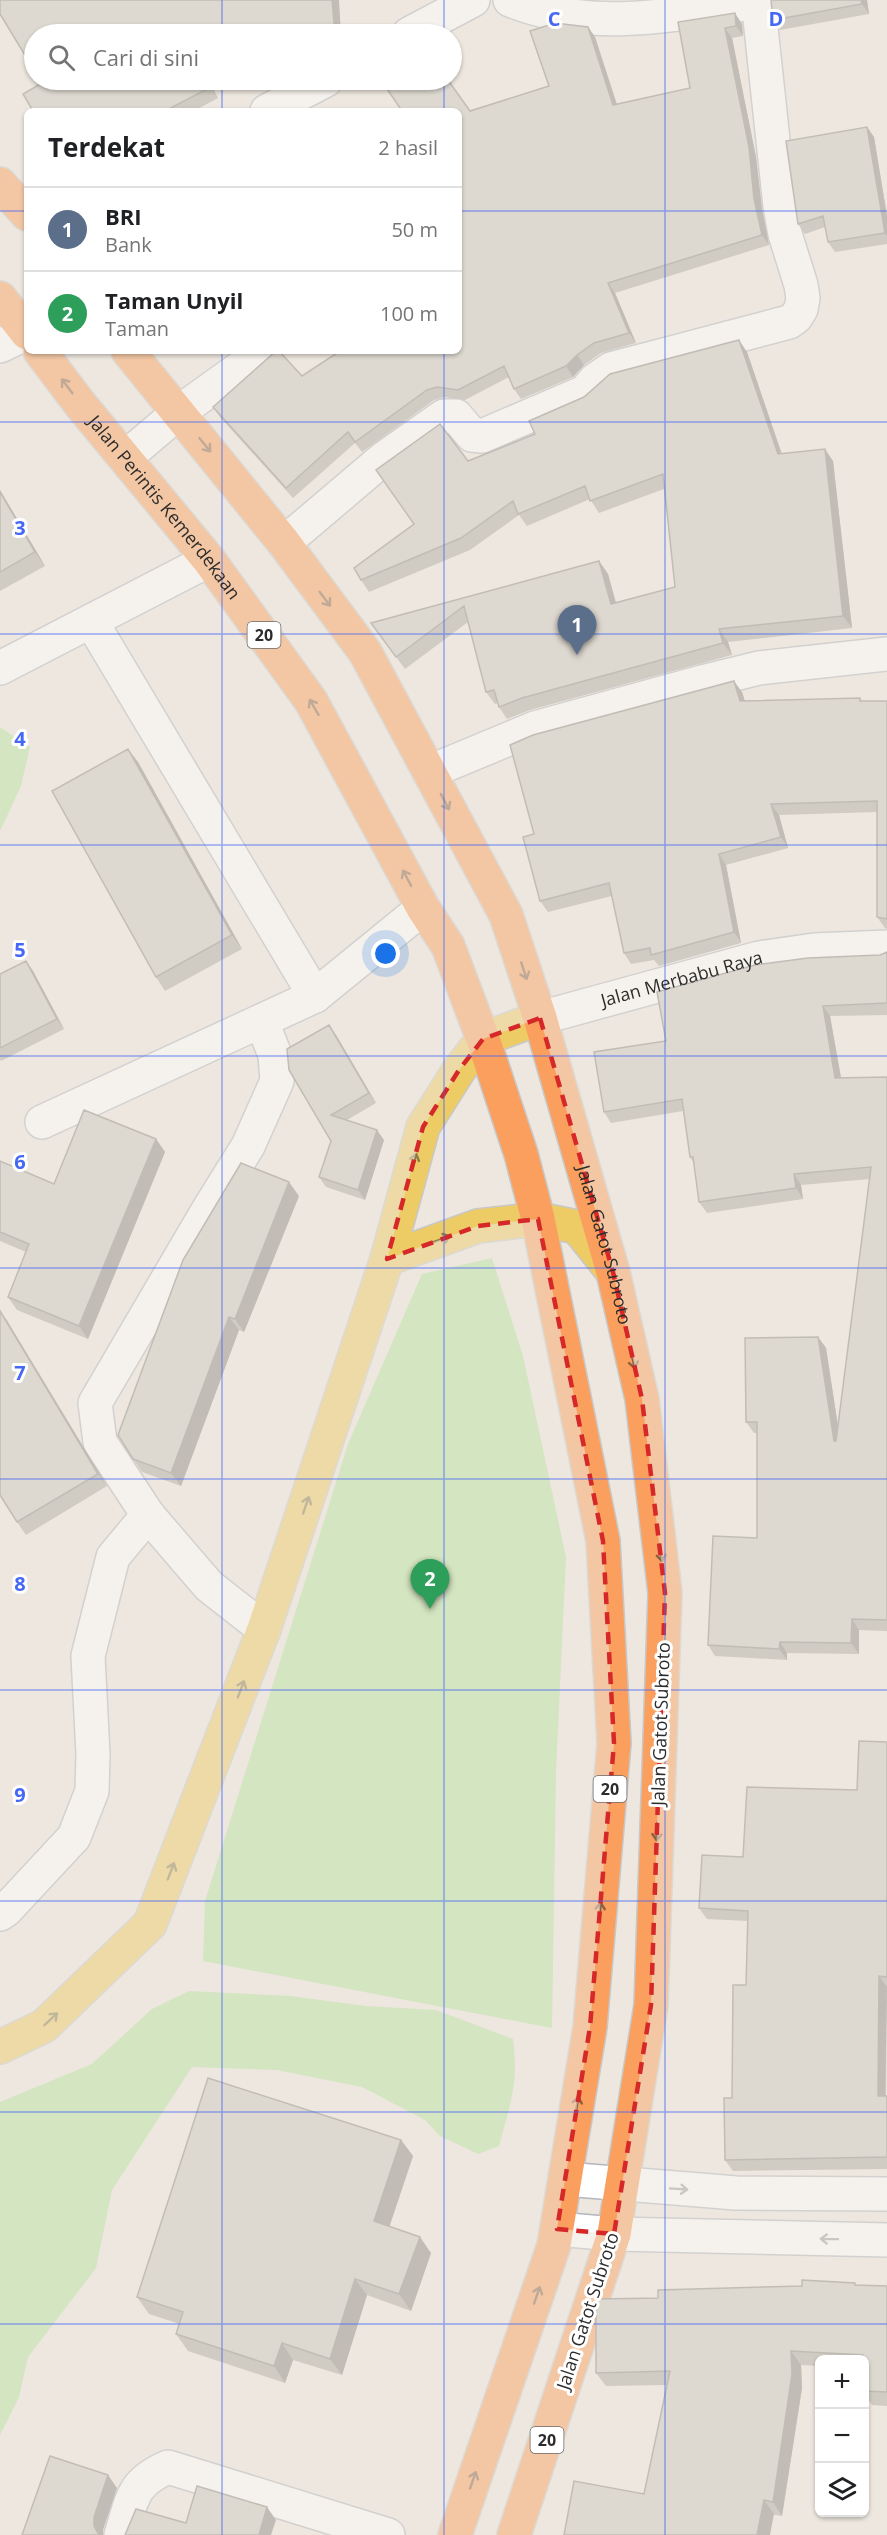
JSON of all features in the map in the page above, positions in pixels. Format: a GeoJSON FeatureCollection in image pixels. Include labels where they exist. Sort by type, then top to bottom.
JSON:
{"type":"FeatureCollection","features":[{"type":"Feature","properties":{"kind":"highway"},"geometry":{"type":"LineString","coordinates":[[0,184],[24,211]]}},
{"type":"Feature","properties":{"kind":"highway","name":"Jalan Perintis Kemerdekaan"},"geometry":{"type":"LineString","coordinates":[[42,354],[80,404],[209,560],[311,701],[423,908],[448,946],[483,1039]]}},
{"type":"Feature","properties":{"kind":"highway","name":"20"},"geometry":{"type":"LineString","coordinates":[[131,354],[284,543],[365,652],[429,772]]}},
{"type":"Feature","properties":{"kind":"highway","name":"Jalan Gatot Subroto"},"geometry":{"type":"LineString","coordinates":[[429,772],[506,915],[540,1018],[613,1272],[642,1399],[665,1593],[651,2005],[614,2234],[514,2535]]}},
{"type":"Feature","properties":{"kind":"highway","name":"20"},"geometry":{"type":"LineString","coordinates":[[454,2535],[550,2256],[557,2229],[590,2027],[614,1743],[603,1541],[538,1219],[521,1154],[483,1039]]}},
{"type":"Feature","properties":{"kind":"main road","name":"Jalan Merbabu Raya"},"geometry":{"type":"LineString","coordinates":[[483,1039],[540,1018]]}},
{"type":"Feature","properties":{"kind":"main road"},"geometry":{"type":"LineString","coordinates":[[0,2047],[44,2026],[150,1924],[264,1629],[387,1258],[423,1127],[459,1070],[483,1039]]}},
{"type":"Feature","properties":{"kind":"main road"},"geometry":{"type":"LineString","coordinates":[[387,1258],[478,1226],[538,1219],[577,1227],[613,1272]]}},
{"type":"Feature","properties":{"kind":"street"},"geometry":{"type":"LineString","coordinates":[[428,24],[473,0]]}},
{"type":"Feature","properties":{"kind":"street"},"geometry":{"type":"LineString","coordinates":[[284,543],[383,459],[444,416],[456,416],[472,435],[482,436],[585,392],[595,380],[610,369],[789,322],[801,309],[801,285],[785,234],[780,206],[758,1],[655,18],[618,21],[554,14],[510,0]]}},
{"type":"Feature","properties":{"kind":"street"},"geometry":{"type":"LineString","coordinates":[[273,108],[307,90]]}},
{"type":"Feature","properties":{"kind":"street"},"geometry":{"type":"LineString","coordinates":[[0,346],[18,315]]}},
{"type":"Feature","properties":{"kind":"street"},"geometry":{"type":"LineString","coordinates":[[126,457],[179,412],[260,354]]}},
{"type":"Feature","properties":{"kind":"street"},"geometry":{"type":"LineString","coordinates":[[0,668],[209,560]]}},
{"type":"Feature","properties":{"kind":"street"},"geometry":{"type":"LineString","coordinates":[[91,621],[315,996]]}},
{"type":"Feature","properties":{"kind":"street"},"geometry":{"type":"LineString","coordinates":[[429,772],[535,728],[714,679],[759,668],[887,654]]}},
{"type":"Feature","properties":{"kind":"street"},"geometry":{"type":"LineString","coordinates":[[42,1122],[315,996],[423,908]]}},
{"type":"Feature","properties":{"kind":"street","name":"Jalan Merbabu Raya"},"geometry":{"type":"LineString","coordinates":[[540,1018],[759,958],[814,950],[887,947]]}},
{"type":"Feature","properties":{"kind":"street"},"geometry":{"type":"LineString","coordinates":[[262,1022],[275,1055],[277,1081],[249,1146],[207,1212],[95,1403],[100,1442],[148,1515],[209,1586],[264,1629]]}},
{"type":"Feature","properties":{"kind":"street"},"geometry":{"type":"LineString","coordinates":[[0,1914],[74,1837],[92,1791],[93,1754],[88,1656],[113,1557],[148,1515]]}},
{"type":"Feature","properties":{"kind":"street"},"geometry":{"type":"LineString","coordinates":[[565,2180],[736,2193],[887,2194]]}},
{"type":"Feature","properties":{"kind":"street"},"geometry":{"type":"LineString","coordinates":[[557,2229],[614,2234],[887,2240]]}},
{"type":"Feature","properties":{"kind":"street"},"geometry":{"type":"LineString","coordinates":[[121,2535],[135,2491],[148,2475],[168,2467],[388,2535]]}},
{"type":"Feature","properties":{"kind":"highlighted area"},"geometry":{"type":"Polygon","coordinates":[[[540,1018],[613,1272],[642,1399],[665,1593],[651,2005],[614,2234],[557,2229],[590,2027],[614,1743],[603,1541],[538,1219],[478,1226],[387,1259],[423,1127],[459,1070],[483,1039],[540,1018]]]}},
{"type":"Feature","properties":{"kind":"green space"},"geometry":{"type":"Polygon","coordinates":[[[0,727],[30,747],[21,786],[0,831],[0,727]]]}},
{"type":"Feature","properties":{"kind":"green space"},"geometry":{"type":"Polygon","coordinates":[[[492,1258],[523,1356],[566,1557],[556,1772],[552,2028],[203,1961],[205,1901],[348,1444],[422,1274],[492,1258]]]}},
{"type":"Feature","properties":{"kind":"green space"},"geometry":{"type":"Polygon","coordinates":[[[189,1991],[290,1996],[366,2006],[436,2010],[513,2039],[514,2081],[499,2146],[478,2154],[440,2136],[425,2120],[362,2087],[277,2070],[192,2067],[112,2190],[96,2268],[28,2357],[19,2397],[0,2435],[0,2102],[92,2064],[152,2009],[189,1991]]]}},
{"type":"Feature","properties":{"kind":"building"},"geometry":{"type":"Polygon","coordinates":[[[0,0],[332,0],[334,24],[24,24],[24,54],[0,14],[0,0]]]}},
{"type":"Feature","properties":{"kind":"building"},"geometry":{"type":"Polygon","coordinates":[[[771,0],[861,0],[862,4],[773,20],[771,0]]]}},
{"type":"Feature","properties":{"kind":"building"},"geometry":{"type":"Polygon","coordinates":[[[735,13],[736,26],[725,28],[749,147],[754,199],[762,235],[608,283],[629,333],[594,343],[566,366],[514,389],[504,366],[458,390],[437,387],[427,390],[355,442],[348,432],[286,488],[213,407],[273,354],[282,354],[302,376],[335,354],[462,354],[462,108],[400,108],[388,90],[455,90],[470,111],[549,86],[530,31],[555,23],[588,27],[613,105],[690,88],[678,22],[735,13]]]}},
{"type":"Feature","properties":{"kind":"building"},"geometry":{"type":"Polygon","coordinates":[[[30,90],[205,90],[171,108],[31,108],[23,94],[30,90]]]}},
{"type":"Feature","properties":{"kind":"building"},"geometry":{"type":"Polygon","coordinates":[[[867,127],[885,233],[828,242],[823,216],[798,224],[786,141],[867,127]]]}},
{"type":"Feature","properties":{"kind":"building"},"geometry":{"type":"Polygon","coordinates":[[[739,340],[778,454],[825,449],[843,616],[719,629],[723,643],[522,698],[499,707],[494,690],[486,692],[464,606],[396,657],[371,623],[599,561],[611,604],[675,587],[663,474],[590,501],[585,486],[518,514],[513,501],[461,538],[361,580],[354,568],[414,524],[376,470],[440,424],[468,461],[535,434],[529,421],[584,397],[610,374],[739,340]]]}},
{"type":"Feature","properties":{"kind":"building"},"geometry":{"type":"Polygon","coordinates":[[[0,492],[35,552],[0,572],[0,492]]]}},
{"type":"Feature","properties":{"kind":"building"},"geometry":{"type":"Polygon","coordinates":[[[734,681],[740,701],[860,698],[860,701],[887,701],[887,919],[877,917],[877,801],[771,804],[781,837],[719,854],[734,932],[651,955],[650,948],[624,953],[609,883],[540,901],[523,837],[534,834],[510,745],[533,735],[734,681]]]}},
{"type":"Feature","properties":{"kind":"building"},"geometry":{"type":"Polygon","coordinates":[[[128,749],[232,935],[156,977],[52,791],[128,749]]]}},
{"type":"Feature","properties":{"kind":"building"},"geometry":{"type":"Polygon","coordinates":[[[887,952],[887,1003],[823,1006],[835,1078],[887,1077],[887,1620],[852,1619],[851,1643],[780,1642],[779,1649],[708,1645],[713,1536],[757,1538],[757,1422],[746,1422],[745,1338],[818,1337],[834,1441],[836,1441],[871,1167],[794,1174],[796,1188],[699,1202],[682,1099],[604,1112],[594,1052],[666,1041],[657,992],[755,965],[808,958],[880,955],[887,952]]]}},
{"type":"Feature","properties":{"kind":"building"},"geometry":{"type":"Polygon","coordinates":[[[26,961],[57,1019],[0,1048],[0,974],[26,961]]]}},
{"type":"Feature","properties":{"kind":"building"},"geometry":{"type":"Polygon","coordinates":[[[329,1025],[369,1093],[331,1115],[377,1130],[358,1190],[319,1177],[331,1141],[289,1070],[287,1049],[329,1025]]]}},
{"type":"Feature","properties":{"kind":"building"},"geometry":{"type":"Polygon","coordinates":[[[84,1110],[156,1139],[79,1326],[8,1297],[29,1244],[0,1232],[0,1161],[54,1184],[84,1110]]]}},
{"type":"Feature","properties":{"kind":"building"},"geometry":{"type":"Polygon","coordinates":[[[241,1163],[289,1182],[235,1319],[229,1317],[171,1473],[133,1459],[118,1435],[183,1260],[241,1163]]]}},
{"type":"Feature","properties":{"kind":"building"},"geometry":{"type":"Polygon","coordinates":[[[0,1311],[98,1474],[17,1522],[0,1495],[0,1311]]]}},
{"type":"Feature","properties":{"kind":"building"},"geometry":{"type":"Polygon","coordinates":[[[859,1741],[887,1742],[887,1977],[879,1976],[878,2096],[887,2096],[887,2157],[725,2160],[724,2098],[732,2098],[733,1985],[746,1985],[748,1911],[699,1908],[702,1855],[743,1857],[747,1787],[857,1790],[859,1741]]]}},
{"type":"Feature","properties":{"kind":"building"},"geometry":{"type":"Polygon","coordinates":[[[208,2078],[401,2140],[374,2221],[420,2237],[399,2294],[355,2279],[330,2359],[282,2343],[274,2366],[176,2334],[183,2312],[137,2297],[208,2078]]]}},
{"type":"Feature","properties":{"kind":"building"},"geometry":{"type":"Polygon","coordinates":[[[802,2280],[887,2286],[887,2392],[869,2391],[869,2355],[791,2351],[792,2374],[773,2502],[764,2500],[757,2535],[564,2535],[574,2481],[644,2494],[670,2371],[596,2373],[596,2305],[598,2299],[658,2298],[658,2290],[802,2286],[802,2280]]]}},
{"type":"Feature","properties":{"kind":"building"},"geometry":{"type":"Polygon","coordinates":[[[50,2456],[108,2475],[94,2517],[94,2526],[99,2535],[22,2535],[50,2456]]]}},
{"type":"Feature","properties":{"kind":"building"},"geometry":{"type":"Polygon","coordinates":[[[197,2486],[267,2507],[259,2535],[125,2535],[136,2509],[186,2523],[197,2486]]]}},
{"type":"Feature","properties":{"kind":"place","name":"BRI"},"geometry":{"type":"Point","coordinates":[577,655]}},
{"type":"Feature","properties":{"kind":"place","name":"Taman Unyil"},"geometry":{"type":"Point","coordinates":[430,1609]}}]}
